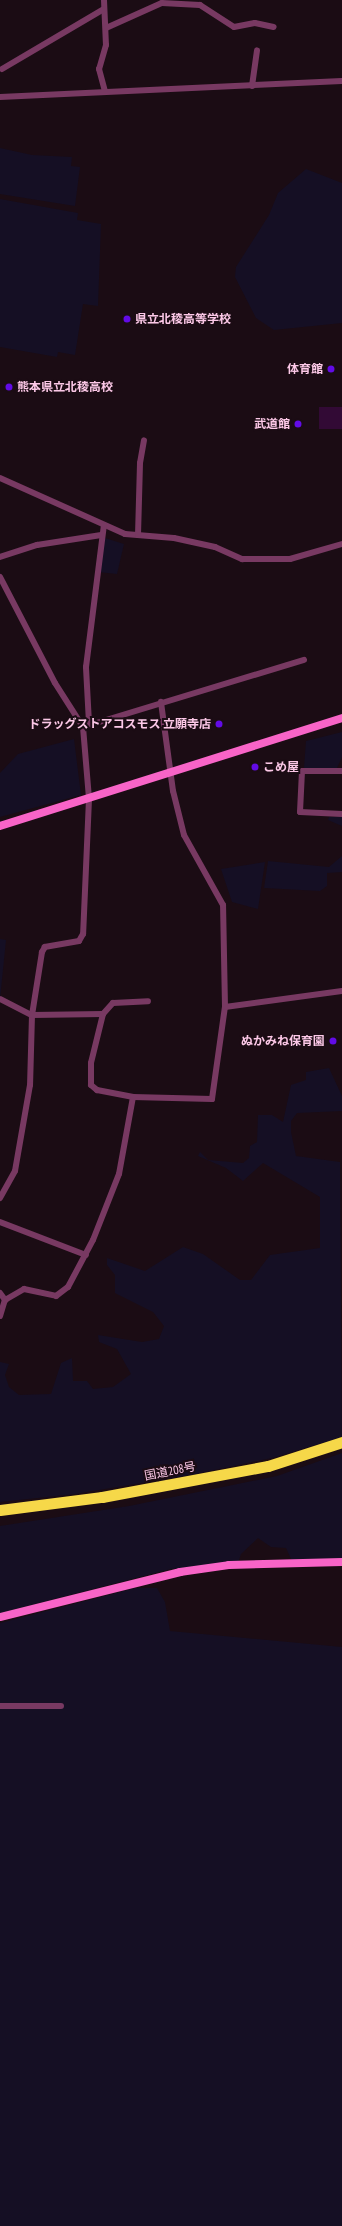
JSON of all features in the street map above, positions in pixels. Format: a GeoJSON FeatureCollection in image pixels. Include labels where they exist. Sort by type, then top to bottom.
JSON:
{"type":"FeatureCollection","features":[{"type":"Feature","properties":{"kind":"highway","name":"国道208号"},"geometry":{"type":"LineString","coordinates":[[0,1510],[102,1497],[268,1466],[342,1442]]}},
{"type":"Feature","properties":{"kind":"street"},"geometry":{"type":"LineString","coordinates":[[104,0],[106,28],[99,69],[105,91]]}},
{"type":"Feature","properties":{"kind":"street"},"geometry":{"type":"LineString","coordinates":[[106,28],[162,3],[200,5],[229,26],[259,24],[274,27]]}},
{"type":"Feature","properties":{"kind":"street"},"geometry":{"type":"LineString","coordinates":[[2,69],[104,9]]}},
{"type":"Feature","properties":{"kind":"street"},"geometry":{"type":"LineString","coordinates":[[252,86],[257,50]]}},
{"type":"Feature","properties":{"kind":"street"},"geometry":{"type":"LineString","coordinates":[[0,97],[342,81]]}},
{"type":"Feature","properties":{"kind":"street"},"geometry":{"type":"LineString","coordinates":[[138,535],[140,463],[144,440]]}},
{"type":"Feature","properties":{"kind":"street"},"geometry":{"type":"LineString","coordinates":[[0,478],[125,534],[174,538],[261,561],[290,559],[342,544]]}},
{"type":"Feature","properties":{"kind":"street"},"geometry":{"type":"LineString","coordinates":[[90,724],[86,666],[101,535],[104,525]]}},
{"type":"Feature","properties":{"kind":"street"},"geometry":{"type":"LineString","coordinates":[[0,557],[38,545],[101,535]]}},
{"type":"Feature","properties":{"kind":"street"},"geometry":{"type":"LineString","coordinates":[[0,577],[55,683],[83,726],[89,799],[83,934],[79,941],[45,947],[42,952],[32,1015],[30,1085],[15,1171],[0,1198]]}},
{"type":"Feature","properties":{"kind":"street"},"geometry":{"type":"LineString","coordinates":[[83,726],[161,702],[223,687],[304,660]]}},
{"type":"Feature","properties":{"kind":"street"},"geometry":{"type":"LineString","coordinates":[[148,1001],[113,1003],[103,1014],[91,1063],[91,1085],[97,1090],[133,1097],[212,1099],[225,1007],[223,905],[184,836],[161,702]]}},
{"type":"Feature","properties":{"kind":"street"},"geometry":{"type":"LineString","coordinates":[[0,826],[172,773],[342,718]]}},
{"type":"Feature","properties":{"kind":"street"},"geometry":{"type":"LineString","coordinates":[[342,771],[302,771],[300,812],[342,814]]}},
{"type":"Feature","properties":{"kind":"street"},"geometry":{"type":"LineString","coordinates":[[225,1007],[342,991]]}},
{"type":"Feature","properties":{"kind":"street"},"geometry":{"type":"LineString","coordinates":[[0,999],[32,1015],[103,1014]]}},
{"type":"Feature","properties":{"kind":"street"},"geometry":{"type":"LineString","coordinates":[[0,1316],[5,1300],[24,1289],[56,1296],[64,1293],[86,1255],[119,1174],[133,1097]]}},
{"type":"Feature","properties":{"kind":"street"},"geometry":{"type":"LineString","coordinates":[[0,1222],[86,1255]]}},
{"type":"Feature","properties":{"kind":"street"},"geometry":{"type":"LineString","coordinates":[[0,1293],[5,1300]]}},
{"type":"Feature","properties":{"kind":"street"},"geometry":{"type":"LineString","coordinates":[[0,1617],[180,1572],[229,1565],[342,1562]]}},
{"type":"Feature","properties":{"kind":"street"},"geometry":{"type":"LineString","coordinates":[[0,1706],[61,1706]]}},
{"type":"Feature","properties":{"kind":"shaded area"},"geometry":{"type":"Polygon","coordinates":[[[0,148],[32,155],[72,157],[71,166],[80,167],[75,206],[0,194],[0,148]]]}},
{"type":"Feature","properties":{"kind":"shaded area"},"geometry":{"type":"Polygon","coordinates":[[[306,169],[342,183],[342,323],[274,330],[256,318],[235,277],[236,267],[269,215],[278,193],[306,169]]]}},
{"type":"Feature","properties":{"kind":"shaded area"},"geometry":{"type":"Polygon","coordinates":[[[0,199],[78,213],[77,220],[101,224],[98,306],[83,304],[75,355],[58,352],[57,357],[0,347],[0,199]]]}},
{"type":"Feature","properties":{"kind":"shaded area"},"geometry":{"type":"Polygon","coordinates":[[[319,407],[342,407],[342,429],[319,429],[319,407]]]}},
{"type":"Feature","properties":{"kind":"shaded area"},"geometry":{"type":"Polygon","coordinates":[[[105,538],[124,544],[117,574],[98,572],[105,538]]]}},
{"type":"Feature","properties":{"kind":"shaded area"},"geometry":{"type":"Polygon","coordinates":[[[342,732],[342,757],[337,768],[304,768],[306,741],[342,732]]]}},
{"type":"Feature","properties":{"kind":"shaded area"},"geometry":{"type":"Polygon","coordinates":[[[74,739],[81,795],[0,817],[0,773],[18,754],[74,739]]]}},
{"type":"Feature","properties":{"kind":"shaded area"},"geometry":{"type":"Polygon","coordinates":[[[329,817],[342,817],[342,826],[328,820],[329,817]]]}},
{"type":"Feature","properties":{"kind":"shaded area"},"geometry":{"type":"Polygon","coordinates":[[[342,856],[342,872],[327,873],[327,886],[320,891],[264,888],[268,861],[329,867],[342,856]]]}},
{"type":"Feature","properties":{"kind":"shaded area"},"geometry":{"type":"Polygon","coordinates":[[[265,862],[258,909],[232,902],[221,869],[265,862]]]}},
{"type":"Feature","properties":{"kind":"shaded area"},"geometry":{"type":"Polygon","coordinates":[[[0,939],[6,940],[0,999],[0,939]]]}},
{"type":"Feature","properties":{"kind":"shaded area"},"geometry":{"type":"Polygon","coordinates":[[[329,1068],[342,1096],[342,1111],[297,1113],[291,1121],[291,1132],[296,1156],[340,1162],[342,1437],[272,1458],[195,1474],[75,1494],[0,1502],[0,1362],[9,1364],[5,1375],[9,1387],[19,1395],[51,1394],[61,1363],[72,1358],[73,1381],[87,1381],[93,1389],[113,1387],[131,1374],[117,1349],[99,1342],[98,1335],[142,1342],[159,1339],[164,1326],[153,1312],[115,1293],[115,1275],[107,1265],[107,1258],[145,1271],[183,1247],[203,1254],[240,1280],[251,1280],[270,1255],[320,1248],[320,1197],[263,1163],[243,1181],[226,1168],[198,1156],[200,1152],[208,1160],[243,1163],[249,1158],[250,1146],[257,1142],[258,1115],[272,1115],[283,1122],[291,1085],[306,1080],[306,1072],[329,1068]]]}},
{"type":"Feature","properties":{"kind":"shaded area"},"geometry":{"type":"Polygon","coordinates":[[[342,1453],[342,1559],[292,1561],[286,1548],[271,1547],[258,1538],[241,1554],[238,1563],[171,1569],[0,1613],[0,1526],[129,1506],[277,1476],[342,1453]]]}},
{"type":"Feature","properties":{"kind":"shaded area"},"geometry":{"type":"Polygon","coordinates":[[[135,1588],[157,1588],[165,1602],[170,1631],[342,1647],[342,2226],[0,2226],[0,1623],[135,1588]]]}},
{"type":"Feature","properties":{"kind":"place","name":"県立北稜高等学校"},"geometry":{"type":"Point","coordinates":[127,319]}},
{"type":"Feature","properties":{"kind":"place","name":"体育館"},"geometry":{"type":"Point","coordinates":[331,369]}},
{"type":"Feature","properties":{"kind":"place","name":"熊本県立北稜高校"},"geometry":{"type":"Point","coordinates":[9,387]}},
{"type":"Feature","properties":{"kind":"place","name":"武道館"},"geometry":{"type":"Point","coordinates":[298,424]}},
{"type":"Feature","properties":{"kind":"place","name":"ドラッグストアコスモス 立願寺店"},"geometry":{"type":"Point","coordinates":[219,724]}},
{"type":"Feature","properties":{"kind":"place","name":"こめ屋"},"geometry":{"type":"Point","coordinates":[255,767]}},
{"type":"Feature","properties":{"kind":"place","name":"ぬかみね保育園"},"geometry":{"type":"Point","coordinates":[333,1041]}}]}
